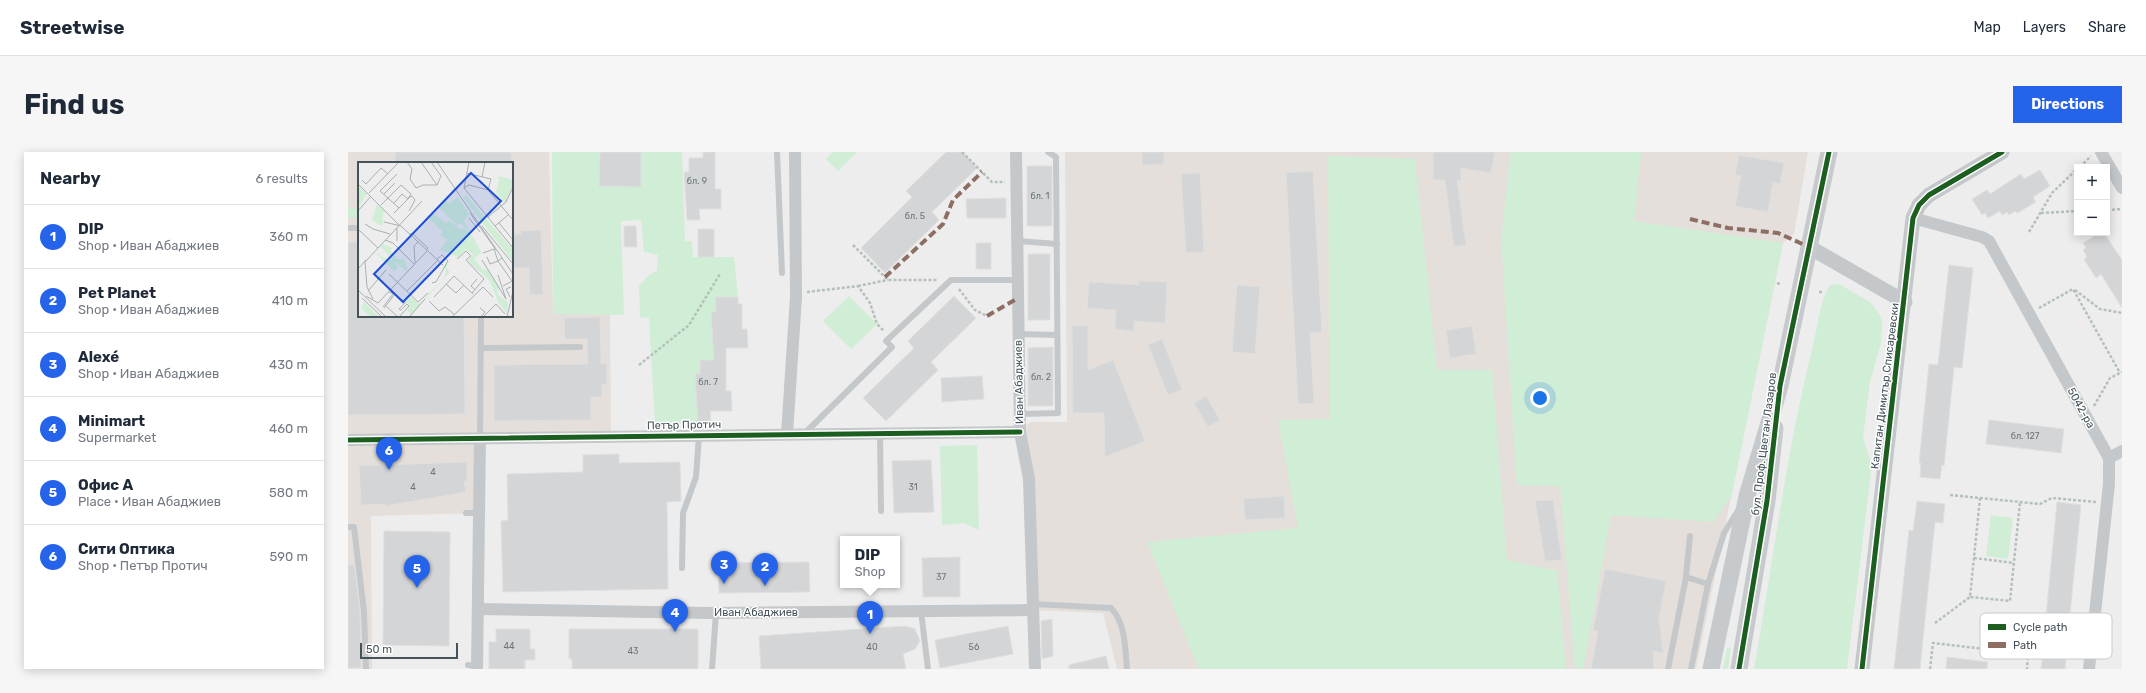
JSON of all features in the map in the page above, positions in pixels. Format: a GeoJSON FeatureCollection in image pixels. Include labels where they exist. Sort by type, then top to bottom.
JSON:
{"type":"FeatureCollection","features":[{"type":"Feature","properties":{"kind":"main road","name":"бул. Проф. Цветан Лазаров"},"geometry":{"type":"LineString","coordinates":[[1711,669],[1747,496],[1780,386],[1829,152]]}},
{"type":"Feature","properties":{"kind":"main road","name":"бул. Проф. Цветан Лазаров"},"geometry":{"type":"LineString","coordinates":[[1739,669],[1767,501],[1780,386]]}},
{"type":"Feature","properties":{"kind":"street"},"geometry":{"type":"LineString","coordinates":[[787,434],[796,297],[795,152]]}},
{"type":"Feature","properties":{"kind":"street","name":"Иван Абаджиев"},"geometry":{"type":"LineString","coordinates":[[1016,152],[1020,432],[1029,479],[1035,669]]}},
{"type":"Feature","properties":{"kind":"street","name":"Капитан Димитър Списаревски"},"geometry":{"type":"LineString","coordinates":[[1862,669],[1905,302],[1913,218],[1918,205],[1930,194],[2002,152]]}},
{"type":"Feature","properties":{"kind":"street"},"geometry":{"type":"LineString","coordinates":[[2101,152],[2122,188]]}},
{"type":"Feature","properties":{"kind":"street","name":"5042-ра"},"geometry":{"type":"LineString","coordinates":[[1913,218],[1982,237],[1989,241],[2109,458]]}},
{"type":"Feature","properties":{"kind":"street"},"geometry":{"type":"LineString","coordinates":[[1810,247],[1905,302]]}},
{"type":"Feature","properties":{"kind":"street","name":"Петър Протич"},"geometry":{"type":"LineString","coordinates":[[348,440],[1020,432]]}},
{"type":"Feature","properties":{"kind":"street"},"geometry":{"type":"LineString","coordinates":[[474,667],[478,609],[480,438]]}},
{"type":"Feature","properties":{"kind":"street"},"geometry":{"type":"LineString","coordinates":[[2095,613],[2106,504],[2109,458],[2122,451]]}},
{"type":"Feature","properties":{"kind":"street","name":"Иван Абаджиев"},"geometry":{"type":"LineString","coordinates":[[478,609],[716,613],[921,611],[1033,607]]}},
{"type":"Feature","properties":{"kind":"street"},"geometry":{"type":"LineString","coordinates":[[2089,669],[2090,659]]}},
{"type":"Feature","properties":{"kind":"lane"},"geometry":{"type":"LineString","coordinates":[[777,152],[782,274]]}},
{"type":"Feature","properties":{"kind":"lane"},"geometry":{"type":"LineString","coordinates":[[1020,414],[1058,413],[1056,157],[1048,152]]}},
{"type":"Feature","properties":{"kind":"lane"},"geometry":{"type":"LineString","coordinates":[[1018,242],[1057,244]]}},
{"type":"Feature","properties":{"kind":"lane"},"geometry":{"type":"LineString","coordinates":[[803,434],[892,347],[886,341],[951,280],[1018,280]]}},
{"type":"Feature","properties":{"kind":"lane"},"geometry":{"type":"LineString","coordinates":[[480,438],[481,317]]}},
{"type":"Feature","properties":{"kind":"lane"},"geometry":{"type":"LineString","coordinates":[[1019,334],[1057,335]]}},
{"type":"Feature","properties":{"kind":"lane"},"geometry":{"type":"LineString","coordinates":[[481,348],[580,347]]}},
{"type":"Feature","properties":{"kind":"lane"},"geometry":{"type":"LineString","coordinates":[[880,434],[881,511]]}},
{"type":"Feature","properties":{"kind":"lane"},"geometry":{"type":"LineString","coordinates":[[682,568],[683,514],[696,477],[699,435]]}},
{"type":"Feature","properties":{"kind":"lane"},"geometry":{"type":"LineString","coordinates":[[1692,669],[1708,584],[1724,533],[1747,496]]}},
{"type":"Feature","properties":{"kind":"lane"},"geometry":{"type":"LineString","coordinates":[[466,513],[479,513]]}},
{"type":"Feature","properties":{"kind":"lane"},"geometry":{"type":"LineString","coordinates":[[348,527],[354,527],[364,612],[366,669]]}},
{"type":"Feature","properties":{"kind":"lane"},"geometry":{"type":"LineString","coordinates":[[1668,669],[1686,577],[1690,536]]}},
{"type":"Feature","properties":{"kind":"lane"},"geometry":{"type":"LineString","coordinates":[[1686,577],[1708,584]]}},
{"type":"Feature","properties":{"kind":"lane"},"geometry":{"type":"LineString","coordinates":[[1033,607],[1112,608],[1118,615],[1123,628],[1128,669]]}},
{"type":"Feature","properties":{"kind":"lane"},"geometry":{"type":"LineString","coordinates":[[921,611],[928,669]]}},
{"type":"Feature","properties":{"kind":"lane"},"geometry":{"type":"LineString","coordinates":[[712,669],[716,613]]}},
{"type":"Feature","properties":{"kind":"path"},"geometry":{"type":"LineString","coordinates":[[962,152],[992,182],[1017,182]]}},
{"type":"Feature","properties":{"kind":"path"},"geometry":{"type":"LineString","coordinates":[[2083,164],[2096,152]]}},
{"type":"Feature","properties":{"kind":"path"},"geometry":{"type":"LineString","coordinates":[[2029,232],[2052,193],[2074,173]]}},
{"type":"Feature","properties":{"kind":"path"},"geometry":{"type":"LineString","coordinates":[[2110,210],[2122,209]]}},
{"type":"Feature","properties":{"kind":"path"},"geometry":{"type":"LineString","coordinates":[[2040,213],[2074,211]]}},
{"type":"Feature","properties":{"kind":"path"},"geometry":{"type":"LineString","coordinates":[[853,245],[888,280]]}},
{"type":"Feature","properties":{"kind":"path"},"geometry":{"type":"LineString","coordinates":[[639,365],[689,325],[720,274]]}},
{"type":"Feature","properties":{"kind":"path"},"geometry":{"type":"LineString","coordinates":[[796,297],[807,292],[858,286],[888,280],[951,280],[975,310],[987,316]]}},
{"type":"Feature","properties":{"kind":"path"},"geometry":{"type":"LineString","coordinates":[[858,286],[870,303],[877,324],[890,337]]}},
{"type":"Feature","properties":{"kind":"path"},"geometry":{"type":"LineString","coordinates":[[2029,313],[2073,289]]}},
{"type":"Feature","properties":{"kind":"path"},"geometry":{"type":"LineString","coordinates":[[2073,289],[2100,309],[2122,313]]}},
{"type":"Feature","properties":{"kind":"path"},"geometry":{"type":"LineString","coordinates":[[2073,289],[2121,372],[2110,378],[2087,419]]}},
{"type":"Feature","properties":{"kind":"path"},"geometry":{"type":"LineString","coordinates":[[1950,494],[2040,504],[2052,498],[2106,504]]}},
{"type":"Feature","properties":{"kind":"path"},"geometry":{"type":"LineString","coordinates":[[1970,597],[1980,498]]}},
{"type":"Feature","properties":{"kind":"path"},"geometry":{"type":"LineString","coordinates":[[1935,623],[1970,597],[2010,601],[2020,502]]}},
{"type":"Feature","properties":{"kind":"path"},"geometry":{"type":"LineString","coordinates":[[1974,558],[2014,563]]}},
{"type":"Feature","properties":{"kind":"path"},"geometry":{"type":"LineString","coordinates":[[1930,669],[1933,643],[1980,648]]}},
{"type":"Feature","properties":{"kind":"path"},"geometry":{"type":"LineString","coordinates":[[2027,669],[2028,659]]}},
{"type":"Feature","properties":{"kind":"shaded area"},"geometry":{"type":"Polygon","coordinates":[[[348,152],[549,152],[553,314],[610,314],[611,436],[481,438],[479,513],[371,516],[372,669],[348,669],[348,152]]]}},
{"type":"Feature","properties":{"kind":"shaded area"},"geometry":{"type":"Polygon","coordinates":[[[1065,152],[1808,152],[1794,234],[1783,243],[1696,669],[1117,669],[1103,613],[1033,610],[1020,432],[1030,422],[1067,422],[1065,152]]]}},
{"type":"Feature","properties":{"kind":"green space"},"geometry":{"type":"Polygon","coordinates":[[[552,152],[600,152],[599,186],[640,187],[641,152],[682,152],[685,241],[692,241],[693,257],[734,257],[738,297],[715,298],[716,312],[711,312],[714,360],[700,360],[700,374],[695,374],[698,422],[655,424],[649,318],[640,317],[639,286],[649,275],[657,271],[658,255],[644,252],[641,220],[621,221],[624,315],[553,314],[552,152]]]}},
{"type":"Feature","properties":{"kind":"green space"},"geometry":{"type":"Polygon","coordinates":[[[833,152],[857,152],[838,171],[826,159],[833,152]]]}},
{"type":"Feature","properties":{"kind":"green space"},"geometry":{"type":"Polygon","coordinates":[[[1511,152],[1641,152],[1634,221],[1783,243],[1732,494],[1714,522],[1611,515],[1583,669],[1575,668],[1560,486],[1517,485],[1501,240],[1511,152]]]}},
{"type":"Feature","properties":{"kind":"green space"},"geometry":{"type":"Polygon","coordinates":[[[1328,156],[1415,159],[1437,370],[1492,370],[1507,560],[1557,571],[1566,669],[1199,669],[1147,542],[1298,528],[1278,420],[1330,419],[1328,156]]]}},
{"type":"Feature","properties":{"kind":"green space"},"geometry":{"type":"Polygon","coordinates":[[[348,207],[357,209],[358,218],[348,218],[348,207]]]}},
{"type":"Feature","properties":{"kind":"green space"},"geometry":{"type":"Polygon","coordinates":[[[1839,284],[1870,302],[1880,315],[1882,323],[1881,343],[1870,382],[1863,438],[1872,465],[1847,669],[1754,669],[1787,467],[1803,386],[1824,298],[1830,285],[1839,284]]]}},
{"type":"Feature","properties":{"kind":"green space"},"geometry":{"type":"Polygon","coordinates":[[[849,296],[877,324],[851,349],[823,321],[849,296]]]}},
{"type":"Feature","properties":{"kind":"green space"},"geometry":{"type":"Polygon","coordinates":[[[977,445],[979,530],[964,523],[942,525],[940,446],[977,445]]]}},
{"type":"Feature","properties":{"kind":"green space"},"geometry":{"type":"Polygon","coordinates":[[[1991,515],[2013,518],[2008,559],[1986,556],[1991,515]]]}},
{"type":"Feature","properties":{"kind":"green space"},"geometry":{"type":"Polygon","coordinates":[[[1727,648],[1731,648],[1728,669],[1723,669],[1727,648]]]}},
{"type":"Feature","properties":{"kind":"building"},"geometry":{"type":"Polygon","coordinates":[[[395,152],[511,152],[512,162],[395,162],[395,152]]]}},
{"type":"Feature","properties":{"kind":"building"},"geometry":{"type":"Polygon","coordinates":[[[600,152],[641,152],[641,187],[599,186],[600,152]]]}},
{"type":"Feature","properties":{"kind":"building"},"geometry":{"type":"Polygon","coordinates":[[[703,152],[715,152],[715,189],[721,189],[721,209],[699,209],[700,220],[687,220],[684,172],[689,172],[689,158],[703,158],[703,152]]]}},
{"type":"Feature","properties":{"kind":"building"},"geometry":{"type":"Polygon","coordinates":[[[946,152],[962,152],[977,168],[932,212],[939,220],[885,273],[861,248],[912,197],[906,191],[946,152]]]}},
{"type":"Feature","properties":{"kind":"building"},"geometry":{"type":"Polygon","coordinates":[[[1142,152],[1164,152],[1164,164],[1142,165],[1142,152]]]}},
{"type":"Feature","properties":{"kind":"building"},"geometry":{"type":"Polygon","coordinates":[[[1433,152],[1495,152],[1491,173],[1461,168],[1461,181],[1457,180],[1466,245],[1454,247],[1445,180],[1433,180],[1433,152]]]}},
{"type":"Feature","properties":{"kind":"building"},"geometry":{"type":"Polygon","coordinates":[[[1739,155],[1784,163],[1780,184],[1773,182],[1768,212],[1735,206],[1741,176],[1735,175],[1739,155]]]}},
{"type":"Feature","properties":{"kind":"building"},"geometry":{"type":"Polygon","coordinates":[[[1027,166],[1052,166],[1052,226],[1027,226],[1027,166]]]}},
{"type":"Feature","properties":{"kind":"building"},"geometry":{"type":"Polygon","coordinates":[[[2040,170],[2050,186],[2033,197],[2036,202],[2017,213],[2015,211],[2009,215],[2007,212],[2002,215],[2000,211],[1988,218],[1985,213],[1982,215],[1972,199],[1987,190],[1990,194],[2021,174],[2024,179],[2040,170]]]}},
{"type":"Feature","properties":{"kind":"building"},"geometry":{"type":"Polygon","coordinates":[[[1313,171],[1322,332],[1310,333],[1314,403],[1298,404],[1286,173],[1313,171]]]}},
{"type":"Feature","properties":{"kind":"building"},"geometry":{"type":"Polygon","coordinates":[[[1200,173],[1204,252],[1186,253],[1181,174],[1200,173]]]}},
{"type":"Feature","properties":{"kind":"building"},"geometry":{"type":"Polygon","coordinates":[[[1006,198],[1006,218],[967,218],[966,199],[1006,198]]]}},
{"type":"Feature","properties":{"kind":"building"},"geometry":{"type":"Polygon","coordinates":[[[624,226],[636,226],[637,247],[624,247],[624,226]]]}},
{"type":"Feature","properties":{"kind":"building"},"geometry":{"type":"Polygon","coordinates":[[[698,229],[714,229],[714,257],[698,257],[698,229]]]}},
{"type":"Feature","properties":{"kind":"building"},"geometry":{"type":"Polygon","coordinates":[[[541,230],[543,295],[530,295],[529,268],[513,268],[513,234],[521,234],[520,231],[541,230]]]}},
{"type":"Feature","properties":{"kind":"building"},"geometry":{"type":"Polygon","coordinates":[[[2095,236],[2106,236],[2122,260],[2122,308],[2101,274],[2096,278],[2084,259],[2087,257],[2083,250],[2086,248],[2083,243],[2095,236]]]}},
{"type":"Feature","properties":{"kind":"building"},"geometry":{"type":"Polygon","coordinates":[[[348,242],[358,242],[358,317],[464,317],[465,414],[348,415],[348,242]]]}},
{"type":"Feature","properties":{"kind":"building"},"geometry":{"type":"Polygon","coordinates":[[[976,243],[991,243],[991,269],[976,269],[976,243]]]}},
{"type":"Feature","properties":{"kind":"building"},"geometry":{"type":"Polygon","coordinates":[[[1028,254],[1050,254],[1050,320],[1028,320],[1028,254]]]}},
{"type":"Feature","properties":{"kind":"building"},"geometry":{"type":"Polygon","coordinates":[[[1949,265],[1973,268],[1962,368],[1954,367],[1944,466],[1942,465],[1940,479],[1920,477],[1921,463],[1919,463],[1929,364],[1938,365],[1949,265]]]}},
{"type":"Feature","properties":{"kind":"building"},"geometry":{"type":"Polygon","coordinates":[[[1139,281],[1167,282],[1165,323],[1134,321],[1134,331],[1115,329],[1116,310],[1087,308],[1089,282],[1139,285],[1139,281]]]}},
{"type":"Feature","properties":{"kind":"building"},"geometry":{"type":"Polygon","coordinates":[[[1237,285],[1260,287],[1255,354],[1232,352],[1237,285]]]}},
{"type":"Feature","properties":{"kind":"building"},"geometry":{"type":"Polygon","coordinates":[[[954,296],[976,318],[931,362],[938,370],[886,421],[863,398],[914,348],[908,341],[954,296]]]}},
{"type":"Feature","properties":{"kind":"building"},"geometry":{"type":"Polygon","coordinates":[[[715,297],[738,297],[738,304],[742,304],[742,329],[747,329],[748,348],[726,348],[726,391],[731,391],[732,411],[710,411],[711,422],[698,422],[695,374],[700,374],[700,360],[714,360],[711,312],[716,312],[715,297]]]}},
{"type":"Feature","properties":{"kind":"building"},"geometry":{"type":"Polygon","coordinates":[[[600,317],[601,364],[607,364],[607,385],[602,384],[602,397],[591,397],[591,420],[494,421],[494,365],[588,364],[587,339],[565,339],[564,318],[600,317]]]}},
{"type":"Feature","properties":{"kind":"building"},"geometry":{"type":"Polygon","coordinates":[[[1072,326],[1088,326],[1088,370],[1113,360],[1145,441],[1105,457],[1104,413],[1073,413],[1072,326]]]}},
{"type":"Feature","properties":{"kind":"building"},"geometry":{"type":"Polygon","coordinates":[[[1472,326],[1476,354],[1450,358],[1446,330],[1472,326]]]}},
{"type":"Feature","properties":{"kind":"building"},"geometry":{"type":"Polygon","coordinates":[[[1162,339],[1182,390],[1168,395],[1148,345],[1162,339]]]}},
{"type":"Feature","properties":{"kind":"building"},"geometry":{"type":"Polygon","coordinates":[[[1053,347],[1053,406],[1028,406],[1028,348],[1053,347]]]}},
{"type":"Feature","properties":{"kind":"building"},"geometry":{"type":"Polygon","coordinates":[[[982,376],[984,399],[942,402],[941,378],[982,376]]]}},
{"type":"Feature","properties":{"kind":"building"},"geometry":{"type":"Polygon","coordinates":[[[1206,396],[1220,420],[1208,427],[1194,403],[1206,396]]]}},
{"type":"Feature","properties":{"kind":"building"},"geometry":{"type":"Polygon","coordinates":[[[1989,420],[2064,429],[2061,453],[1986,444],[1989,420]]]}},
{"type":"Feature","properties":{"kind":"building"},"geometry":{"type":"Polygon","coordinates":[[[619,454],[619,463],[680,462],[681,501],[667,502],[668,589],[503,592],[501,521],[508,520],[507,474],[583,472],[583,455],[619,454]]]}},
{"type":"Feature","properties":{"kind":"building"},"geometry":{"type":"Polygon","coordinates":[[[931,460],[934,512],[894,513],[892,461],[931,460]]]}},
{"type":"Feature","properties":{"kind":"building"},"geometry":{"type":"Polygon","coordinates":[[[467,462],[467,481],[464,482],[466,492],[385,506],[385,504],[361,505],[359,466],[467,462]]]}},
{"type":"Feature","properties":{"kind":"building"},"geometry":{"type":"Polygon","coordinates":[[[1284,496],[1285,518],[1245,520],[1243,499],[1284,496]]]}},
{"type":"Feature","properties":{"kind":"building"},"geometry":{"type":"Polygon","coordinates":[[[1553,500],[1562,560],[1545,561],[1535,501],[1553,500]]]}},
{"type":"Feature","properties":{"kind":"building"},"geometry":{"type":"Polygon","coordinates":[[[1917,501],[1945,504],[1943,523],[1935,522],[1920,669],[1894,669],[1909,530],[1913,531],[1917,501]]]}},
{"type":"Feature","properties":{"kind":"building"},"geometry":{"type":"Polygon","coordinates":[[[2057,502],[2081,505],[2070,613],[2046,613],[2057,502]]]}},
{"type":"Feature","properties":{"kind":"building"},"geometry":{"type":"Polygon","coordinates":[[[384,531],[450,532],[449,646],[383,645],[384,531]]]}},
{"type":"Feature","properties":{"kind":"building"},"geometry":{"type":"Polygon","coordinates":[[[960,557],[960,597],[923,597],[922,558],[960,557]]]}},
{"type":"Feature","properties":{"kind":"building"},"geometry":{"type":"Polygon","coordinates":[[[809,562],[810,592],[719,593],[718,563],[809,562]]]}},
{"type":"Feature","properties":{"kind":"building"},"geometry":{"type":"Polygon","coordinates":[[[348,565],[354,565],[355,570],[360,612],[361,668],[348,668],[348,565]]]}},
{"type":"Feature","properties":{"kind":"building"},"geometry":{"type":"Polygon","coordinates":[[[1605,569],[1666,581],[1659,618],[1663,653],[1653,651],[1654,669],[1591,669],[1598,631],[1593,630],[1605,569]]]}},
{"type":"Feature","properties":{"kind":"building"},"geometry":{"type":"Polygon","coordinates":[[[1052,619],[1053,656],[1042,659],[1041,621],[1052,619]]]}},
{"type":"Feature","properties":{"kind":"building"},"geometry":{"type":"Polygon","coordinates":[[[905,626],[915,629],[920,641],[915,649],[903,654],[906,669],[761,669],[759,636],[905,626]]]}},
{"type":"Feature","properties":{"kind":"building"},"geometry":{"type":"Polygon","coordinates":[[[1008,626],[1013,654],[940,668],[935,640],[1008,626]]]}},
{"type":"Feature","properties":{"kind":"building"},"geometry":{"type":"Polygon","coordinates":[[[496,629],[530,629],[530,649],[535,649],[535,660],[525,660],[525,669],[489,669],[489,642],[496,642],[496,629]]]}},
{"type":"Feature","properties":{"kind":"building"},"geometry":{"type":"Polygon","coordinates":[[[569,629],[698,629],[698,669],[572,669],[572,659],[569,659],[569,629]]]}},
{"type":"Feature","properties":{"kind":"building"},"geometry":{"type":"Polygon","coordinates":[[[1106,656],[1109,669],[1069,669],[1069,665],[1106,656]]]}},
{"type":"Feature","properties":{"kind":"building"},"geometry":{"type":"Polygon","coordinates":[[[1947,657],[1988,662],[1987,669],[1946,669],[1947,657]]]}},
{"type":"Feature","properties":{"kind":"building"},"geometry":{"type":"Polygon","coordinates":[[[2042,659],[2066,659],[2065,669],[2041,669],[2042,659]]]}},
{"type":"Feature","properties":{"kind":"marked path"},"geometry":{"type":"LineString","coordinates":[[885,277],[943,224],[953,200],[982,172]]}},
{"type":"Feature","properties":{"kind":"marked path"},"geometry":{"type":"LineString","coordinates":[[1690,219],[1728,228],[1778,233],[1809,247]]}},
{"type":"Feature","properties":{"kind":"marked path"},"geometry":{"type":"LineString","coordinates":[[987,316],[1018,298]]}},
{"type":"Feature","properties":{"kind":"cycle path"},"geometry":{"type":"LineString","coordinates":[[1739,669],[1767,501],[1780,386],[1829,152]]}},
{"type":"Feature","properties":{"kind":"cycle path"},"geometry":{"type":"LineString","coordinates":[[1862,669],[1913,218],[1919,205],[1929,195],[2002,152]]}},
{"type":"Feature","properties":{"kind":"cycle path"},"geometry":{"type":"LineString","coordinates":[[348,440],[1020,432]]}},
{"type":"Feature","properties":{"kind":"place","name":"Сити Оптика"},"geometry":{"type":"Point","coordinates":[389,470]}},
{"type":"Feature","properties":{"kind":"place","name":"Alexé"},"geometry":{"type":"Point","coordinates":[724,584]}},
{"type":"Feature","properties":{"kind":"place","name":"Pet Planet"},"geometry":{"type":"Point","coordinates":[765,586]}},
{"type":"Feature","properties":{"kind":"place","name":"Офис А"},"geometry":{"type":"Point","coordinates":[417,588]}},
{"type":"Feature","properties":{"kind":"place","name":"Minimart"},"geometry":{"type":"Point","coordinates":[675,632]}},
{"type":"Feature","properties":{"kind":"place","name":"DIP"},"geometry":{"type":"Point","coordinates":[870,634]}}]}
